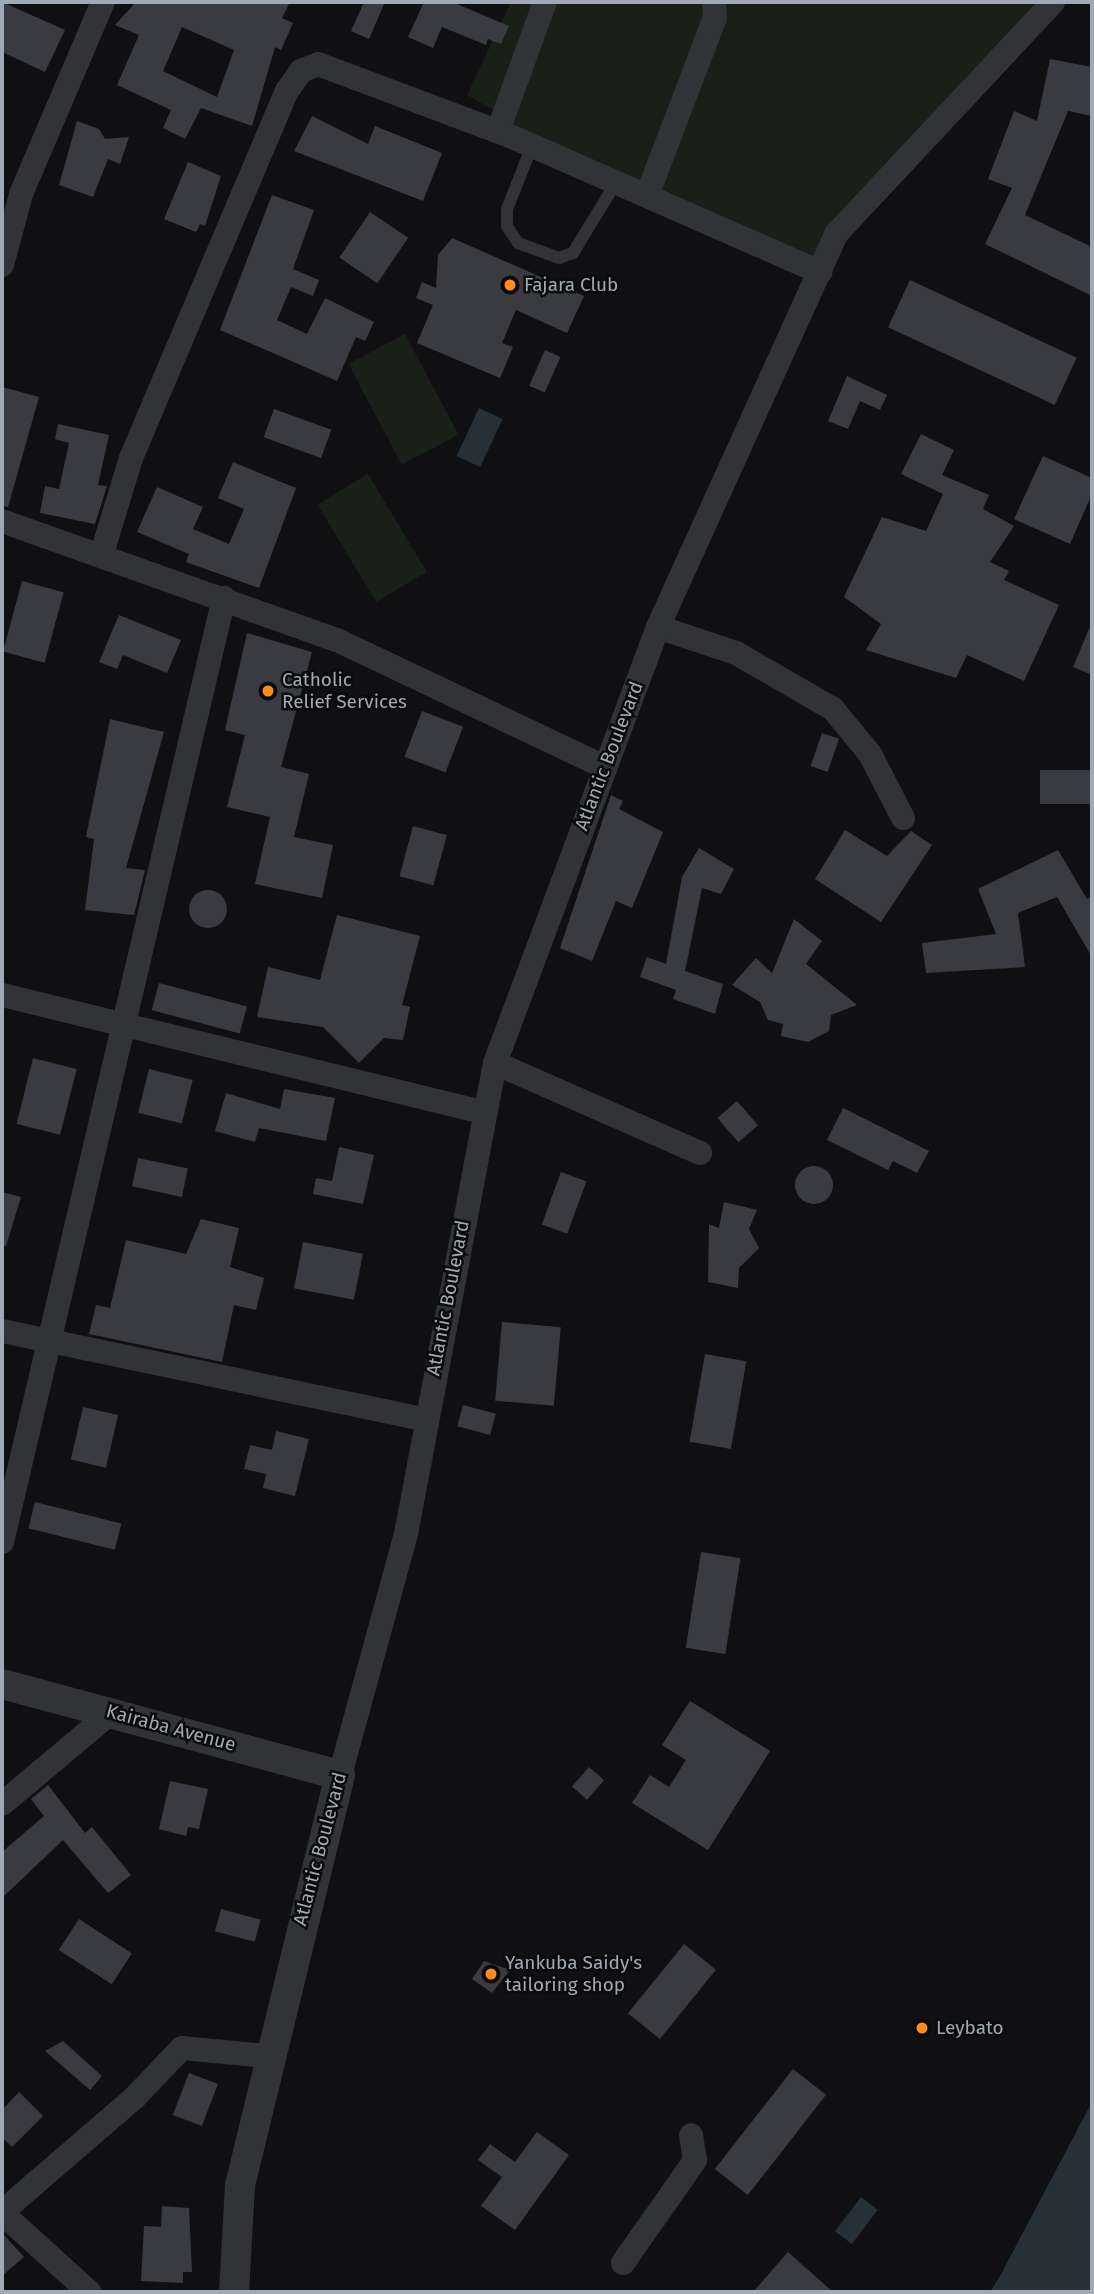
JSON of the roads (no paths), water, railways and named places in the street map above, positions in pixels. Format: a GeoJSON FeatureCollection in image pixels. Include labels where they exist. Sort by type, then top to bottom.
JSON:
{"type":"FeatureCollection","features":[{"type":"Feature","properties":{"kind":"street"},"geometry":{"type":"LineString","coordinates":[[498,131],[545,2]]}},
{"type":"Feature","properties":{"kind":"street"},"geometry":{"type":"LineString","coordinates":[[648,193],[715,18],[714,2]]}},
{"type":"Feature","properties":{"kind":"street","name":"Atlantic Boulevard"},"geometry":{"type":"LineString","coordinates":[[234,2292],[240,2185],[267,2056],[406,1534],[424,1419],[495,1063],[658,627],[837,233],[1053,2]]}},
{"type":"Feature","properties":{"kind":"street"},"geometry":{"type":"LineString","coordinates":[[2,265],[11,192],[96,4]]}},
{"type":"Feature","properties":{"kind":"street"},"geometry":{"type":"LineString","coordinates":[[102,553],[131,458],[301,71],[333,64],[648,193],[820,272]]}},
{"type":"Feature","properties":{"kind":"street"},"geometry":{"type":"LineString","coordinates":[[2,521],[102,553],[337,640],[605,767]]}},
{"type":"Feature","properties":{"kind":"street"},"geometry":{"type":"LineString","coordinates":[[2,1542],[224,598]]}},
{"type":"Feature","properties":{"kind":"street"},"geometry":{"type":"LineString","coordinates":[[658,627],[736,653],[833,709],[870,754],[903,818]]}},
{"type":"Feature","properties":{"kind":"street"},"geometry":{"type":"LineString","coordinates":[[2,995],[124,1022],[339,1082],[485,1113]]}},
{"type":"Feature","properties":{"kind":"street"},"geometry":{"type":"LineString","coordinates":[[495,1063],[700,1153]]}},
{"type":"Feature","properties":{"kind":"street"},"geometry":{"type":"LineString","coordinates":[[2,1331],[48,1344],[424,1419]]}},
{"type":"Feature","properties":{"kind":"street","name":"Kairaba Avenue"},"geometry":{"type":"LineString","coordinates":[[2,1685],[113,1711],[340,1774]]}},
{"type":"Feature","properties":{"kind":"street"},"geometry":{"type":"LineString","coordinates":[[2,1804],[113,1711]]}},
{"type":"Feature","properties":{"kind":"street"},"geometry":{"type":"LineString","coordinates":[[89,2292],[2,2212],[135,2097],[182,2048],[267,2056]]}},
{"type":"Feature","properties":{"kind":"street"},"geometry":{"type":"LineString","coordinates":[[623,2263],[695,2160],[691,2135]]}},
{"type":"Feature","properties":{"kind":"lane"},"geometry":{"type":"LineString","coordinates":[[532,146],[507,209],[507,226],[518,243],[559,258],[573,253],[617,180]]}},
{"type":"Feature","properties":{"kind":"place","name":"Fajara Club"},"geometry":{"type":"Point","coordinates":[510,285]}},
{"type":"Feature","properties":{"kind":"place","name":"Catholic Relief Services"},"geometry":{"type":"Point","coordinates":[268,691]}},
{"type":"Feature","properties":{"kind":"place","name":"Yankuba Saidy's tailoring shop"},"geometry":{"type":"Point","coordinates":[491,1974]}},
{"type":"Feature","properties":{"kind":"place","name":"Leybato"},"geometry":{"type":"Point","coordinates":[922,2028]}}]}
